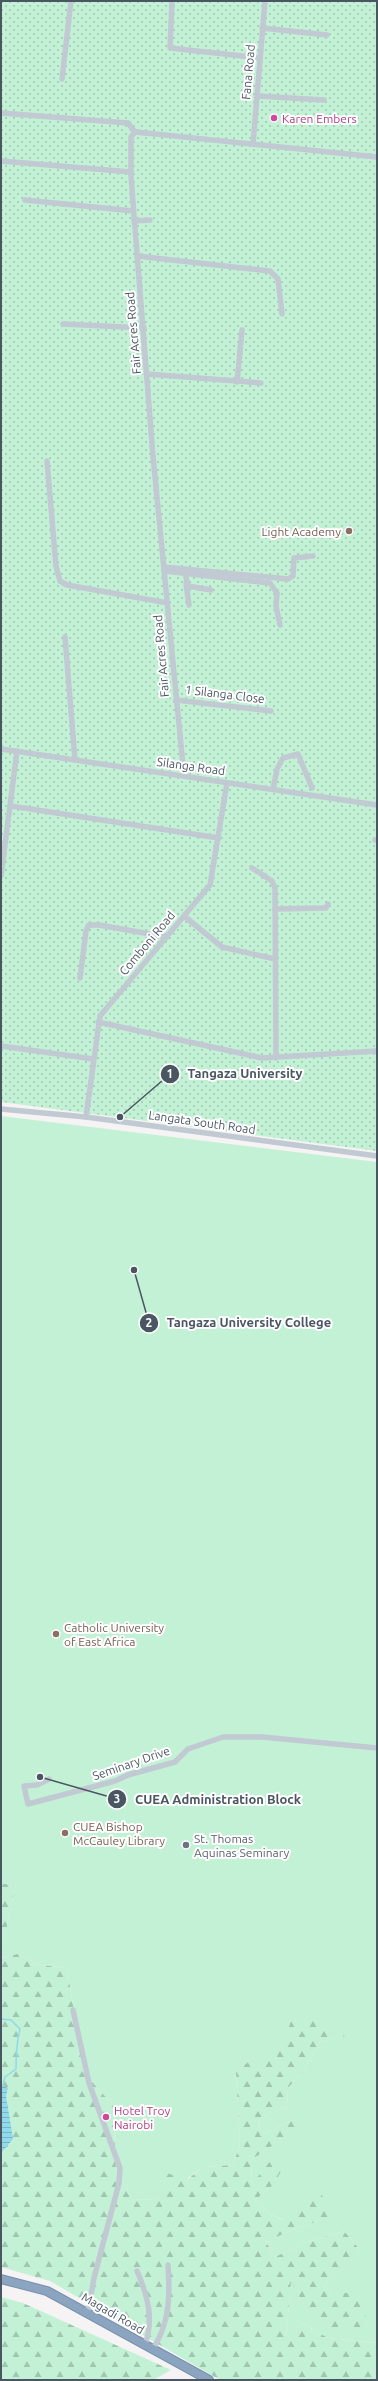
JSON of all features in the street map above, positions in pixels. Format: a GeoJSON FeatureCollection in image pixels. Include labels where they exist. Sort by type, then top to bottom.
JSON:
{"type":"FeatureCollection","features":[{"type":"Feature","properties":{"kind":"highway","name":"Magadi Road"},"geometry":{"type":"LineString","coordinates":[[1,2279],[47,2290],[209,2380]]}},
{"type":"Feature","properties":{"kind":"street"},"geometry":{"type":"LineString","coordinates":[[62,78],[71,1]]}},
{"type":"Feature","properties":{"kind":"street"},"geometry":{"type":"LineString","coordinates":[[172,1],[170,48],[260,58]]}},
{"type":"Feature","properties":{"kind":"street","name":"Fana Road"},"geometry":{"type":"LineString","coordinates":[[253,144],[265,1]]}},
{"type":"Feature","properties":{"kind":"street"},"geometry":{"type":"LineString","coordinates":[[262,28],[327,35]]}},
{"type":"Feature","properties":{"kind":"street"},"geometry":{"type":"LineString","coordinates":[[257,96],[324,100]]}},
{"type":"Feature","properties":{"kind":"street"},"geometry":{"type":"LineString","coordinates":[[1,113],[128,123],[135,132],[377,157]]}},
{"type":"Feature","properties":{"kind":"street","name":"Fair Acres Road"},"geometry":{"type":"LineString","coordinates":[[135,132],[129,141],[130,172],[176,700],[184,776]]}},
{"type":"Feature","properties":{"kind":"street"},"geometry":{"type":"LineString","coordinates":[[1,161],[130,172]]}},
{"type":"Feature","properties":{"kind":"street"},"geometry":{"type":"LineString","coordinates":[[25,200],[134,211]]}},
{"type":"Feature","properties":{"kind":"street"},"geometry":{"type":"LineString","coordinates":[[134,221],[150,220]]}},
{"type":"Feature","properties":{"kind":"street"},"geometry":{"type":"LineString","coordinates":[[138,256],[270,272],[278,279],[282,314]]}},
{"type":"Feature","properties":{"kind":"street"},"geometry":{"type":"LineString","coordinates":[[63,324],[144,328]]}},
{"type":"Feature","properties":{"kind":"street"},"geometry":{"type":"LineString","coordinates":[[236,382],[242,330]]}},
{"type":"Feature","properties":{"kind":"street"},"geometry":{"type":"LineString","coordinates":[[147,374],[261,384]]}},
{"type":"Feature","properties":{"kind":"street"},"geometry":{"type":"LineString","coordinates":[[47,461],[56,566],[60,581],[67,585],[168,603]]}},
{"type":"Feature","properties":{"kind":"street"},"geometry":{"type":"LineString","coordinates":[[165,569],[288,579],[293,576],[294,558],[313,556]]}},
{"type":"Feature","properties":{"kind":"street"},"geometry":{"type":"LineString","coordinates":[[165,569],[185,573],[270,583],[277,593],[276,606],[280,625]]}},
{"type":"Feature","properties":{"kind":"street"},"geometry":{"type":"LineString","coordinates":[[185,573],[189,605]]}},
{"type":"Feature","properties":{"kind":"street"},"geometry":{"type":"LineString","coordinates":[[186,584],[211,590]]}},
{"type":"Feature","properties":{"kind":"street"},"geometry":{"type":"LineString","coordinates":[[65,637],[75,760]]}},
{"type":"Feature","properties":{"kind":"street","name":"1 Silanga Close"},"geometry":{"type":"LineString","coordinates":[[176,700],[271,711]]}},
{"type":"Feature","properties":{"kind":"street","name":"Silanga Road"},"geometry":{"type":"LineString","coordinates":[[1,749],[377,805]]}},
{"type":"Feature","properties":{"kind":"street"},"geometry":{"type":"LineString","coordinates":[[1,876],[17,751]]}},
{"type":"Feature","properties":{"kind":"street"},"geometry":{"type":"LineString","coordinates":[[273,789],[277,769],[283,758],[298,754],[312,788]]}},
{"type":"Feature","properties":{"kind":"street","name":"Comboni Road"},"geometry":{"type":"LineString","coordinates":[[86,1117],[92,1059],[98,1022],[104,1010],[211,883],[227,783]]}},
{"type":"Feature","properties":{"kind":"street"},"geometry":{"type":"LineString","coordinates":[[11,806],[219,838]]}},
{"type":"Feature","properties":{"kind":"street"},"geometry":{"type":"LineString","coordinates":[[252,868],[273,883],[275,909],[276,1058]]}},
{"type":"Feature","properties":{"kind":"street"},"geometry":{"type":"LineString","coordinates":[[275,909],[326,908],[328,904]]}},
{"type":"Feature","properties":{"kind":"street"},"geometry":{"type":"LineString","coordinates":[[184,916],[222,947],[275,959]]}},
{"type":"Feature","properties":{"kind":"street"},"geometry":{"type":"LineString","coordinates":[[80,978],[86,931],[89,925],[98,925],[166,937]]}},
{"type":"Feature","properties":{"kind":"street"},"geometry":{"type":"LineString","coordinates":[[98,1022],[262,1058],[377,1051]]}},
{"type":"Feature","properties":{"kind":"street"},"geometry":{"type":"LineString","coordinates":[[1,1046],[92,1059]]}},
{"type":"Feature","properties":{"kind":"street","name":"Langata South Road"},"geometry":{"type":"LineString","coordinates":[[1,1109],[86,1117],[377,1156]]}},
{"type":"Feature","properties":{"kind":"street","name":"Seminary Drive"},"geometry":{"type":"LineString","coordinates":[[49,1779],[37,1785],[24,1786],[28,1804],[115,1782],[128,1774],[175,1762],[188,1749],[223,1737],[262,1737],[377,1748]]}},
{"type":"Feature","properties":{"kind":"street"},"geometry":{"type":"LineString","coordinates":[[73,2010],[89,2083],[120,2168],[119,2183],[94,2278],[88,2312]]}},
{"type":"Feature","properties":{"kind":"street"},"geometry":{"type":"LineString","coordinates":[[153,2349],[165,2327],[168,2315],[168,2265]]}},
{"type":"Feature","properties":{"kind":"street"},"geometry":{"type":"LineString","coordinates":[[138,2271],[146,2291],[150,2319],[149,2334],[146,2345]]}},
{"type":"Feature","properties":{"kind":"green space"},"geometry":{"type":"Polygon","coordinates":[[[1,1],[377,1],[377,1151],[1,1102],[1,1]]]}},
{"type":"Feature","properties":{"kind":"green space"},"geometry":{"type":"Polygon","coordinates":[[[1,1116],[377,1162],[377,2343],[328,2338],[302,2323],[286,2337],[291,2280],[307,2311],[369,2328],[363,2311],[333,2295],[324,2286],[361,2251],[344,2231],[302,2244],[275,2257],[266,2242],[296,2228],[331,2217],[302,2201],[283,2220],[269,2213],[255,2200],[274,2184],[252,2185],[251,2160],[309,2120],[293,2120],[260,2136],[259,2119],[287,2106],[288,2088],[306,2067],[320,2042],[344,2036],[292,2019],[275,2061],[253,2058],[236,2072],[240,2144],[233,2165],[203,2167],[158,2200],[132,2199],[116,2170],[113,2105],[84,2073],[67,1968],[40,1965],[17,1954],[1,1958],[1,1930],[4,1939],[16,1884],[2,1884],[1,1881],[1,1116]]]}},
{"type":"Feature","properties":{"kind":"green space"},"geometry":{"type":"Polygon","coordinates":[[[1,1881],[2,1884],[16,1884],[4,1940],[1,1930],[1,1881]]]}},
{"type":"Feature","properties":{"kind":"green space"},"geometry":{"type":"Polygon","coordinates":[[[17,1954],[40,1965],[67,1968],[84,2073],[113,2105],[116,2170],[132,2199],[158,2200],[166,2173],[188,2179],[203,2167],[233,2165],[240,2144],[236,2072],[253,2058],[275,2060],[292,2019],[319,2019],[345,2036],[320,2042],[306,2067],[288,2088],[287,2106],[259,2119],[260,2136],[293,2120],[310,2120],[251,2160],[252,2184],[272,2159],[285,2164],[274,2184],[255,2200],[269,2213],[282,2220],[302,2201],[321,2193],[332,2217],[296,2228],[266,2242],[275,2257],[302,2244],[344,2231],[361,2251],[324,2286],[333,2295],[358,2291],[369,2328],[334,2330],[307,2311],[291,2281],[286,2336],[302,2323],[328,2338],[377,2343],[377,2380],[220,2380],[50,2281],[1,2267],[1,1958],[17,1954]]]}},
{"type":"Feature","properties":{"kind":"green space"},"geometry":{"type":"Polygon","coordinates":[[[1,2297],[23,2303],[171,2370],[153,2380],[1,2380],[1,2297]]]}},
{"type":"Feature","properties":{"kind":"water"},"geometry":{"type":"Polygon","coordinates":[[[1,2085],[8,2088],[6,2096],[13,2139],[2,2152],[1,2085]]]}},
{"type":"Feature","properties":{"kind":"waterway"},"geometry":{"type":"LineString","coordinates":[[1,2019],[11,2020],[20,2029],[16,2069],[5,2077],[3,2085]]}},
{"type":"Feature","properties":{"kind":"place","name":"Karen Embers"},"geometry":{"type":"Point","coordinates":[274,118]}},
{"type":"Feature","properties":{"kind":"place","name":"Light Academy"},"geometry":{"type":"Point","coordinates":[349,531]}},
{"type":"Feature","properties":{"kind":"place","name":"Tangaza University"},"geometry":{"type":"Point","coordinates":[120,1117]}},
{"type":"Feature","properties":{"kind":"place","name":"Tangaza University College"},"geometry":{"type":"Point","coordinates":[134,1270]}},
{"type":"Feature","properties":{"kind":"place","name":"Catholic University of East Africa"},"geometry":{"type":"Point","coordinates":[56,1634]}},
{"type":"Feature","properties":{"kind":"place","name":"CUEA Administration Block"},"geometry":{"type":"Point","coordinates":[40,1777]}},
{"type":"Feature","properties":{"kind":"place","name":"CUEA Bishop McCauley Library"},"geometry":{"type":"Point","coordinates":[65,1833]}},
{"type":"Feature","properties":{"kind":"place","name":"St. Thomas Aquinas Seminary"},"geometry":{"type":"Point","coordinates":[186,1845]}},
{"type":"Feature","properties":{"kind":"place","name":"Hotel Troy Nairobi"},"geometry":{"type":"Point","coordinates":[106,2117]}}]}
